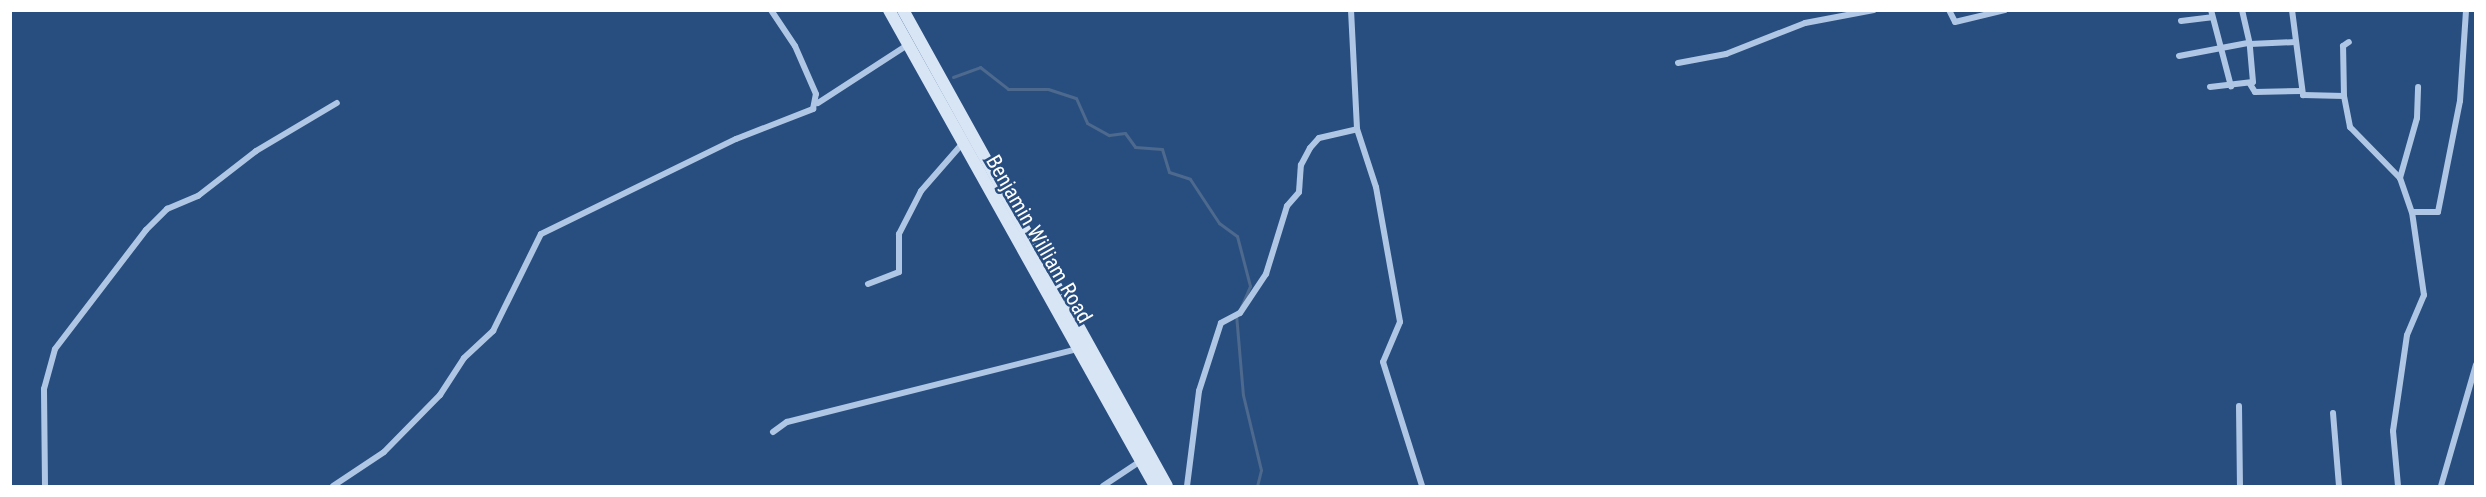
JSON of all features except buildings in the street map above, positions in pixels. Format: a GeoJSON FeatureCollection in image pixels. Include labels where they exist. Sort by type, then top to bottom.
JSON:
{"type":"FeatureCollection","features":[{"type":"Feature","properties":{"kind":"main road","name":"Benjamin William Road"},"geometry":{"type":"LineString","coordinates":[[889,10],[913,42],[1146,458],[1155,486]]}},
{"type":"Feature","properties":{"kind":"main road","name":"Benjamin William Road"},"geometry":{"type":"LineString","coordinates":[[903,10],[913,42],[962,144],[1079,348],[1146,458],[1167,486]]}},
{"type":"Feature","properties":{"kind":"street"},"geometry":{"type":"LineString","coordinates":[[771,10],[795,46],[819,103]]}},
{"type":"Feature","properties":{"kind":"street"},"geometry":{"type":"LineString","coordinates":[[1351,10],[1357,129],[1376,187],[1400,322],[1383,362],[1422,486]]}},
{"type":"Feature","properties":{"kind":"street"},"geometry":{"type":"LineString","coordinates":[[1678,63],[1726,54],[1805,23],[1874,10]]}},
{"type":"Feature","properties":{"kind":"street"},"geometry":{"type":"LineString","coordinates":[[1949,10],[1955,22],[2005,10]]}},
{"type":"Feature","properties":{"kind":"street"},"geometry":{"type":"LineString","coordinates":[[2242,10],[2249,44],[2250,84],[2254,92],[2301,91],[2307,96],[2344,96]]}},
{"type":"Feature","properties":{"kind":"street"},"geometry":{"type":"LineString","coordinates":[[2292,10],[2301,91]]}},
{"type":"Feature","properties":{"kind":"street"},"geometry":{"type":"LineString","coordinates":[[2412,212],[2438,212],[2460,101],[2466,10]]}},
{"type":"Feature","properties":{"kind":"street"},"geometry":{"type":"LineString","coordinates":[[2181,21],[2211,14],[2231,86]]}},
{"type":"Feature","properties":{"kind":"street"},"geometry":{"type":"LineString","coordinates":[[333,486],[384,452],[440,395],[464,358],[492,331],[541,234],[819,103],[913,42]]}},
{"type":"Feature","properties":{"kind":"street"},"geometry":{"type":"LineString","coordinates":[[2179,56],[2249,44],[2296,42]]}},
{"type":"Feature","properties":{"kind":"street"},"geometry":{"type":"LineString","coordinates":[[2349,42],[2343,46],[2344,96],[2350,127],[2400,178],[2412,212],[2424,295],[2407,335],[2393,431],[2398,486]]}},
{"type":"Feature","properties":{"kind":"street"},"geometry":{"type":"LineString","coordinates":[[2210,87],[2250,84]]}},
{"type":"Feature","properties":{"kind":"street"},"geometry":{"type":"LineString","coordinates":[[2400,178],[2417,118],[2418,87]]}},
{"type":"Feature","properties":{"kind":"street"},"geometry":{"type":"LineString","coordinates":[[45,486],[44,389],[55,350],[146,230],[167,209],[198,196],[256,152],[337,103]]}},
{"type":"Feature","properties":{"kind":"street"},"geometry":{"type":"LineString","coordinates":[[1187,486],[1201,379],[1221,323],[1237,314],[1275,252],[1310,148],[1319,138],[1357,129]]}},
{"type":"Feature","properties":{"kind":"street"},"geometry":{"type":"LineString","coordinates":[[868,284],[899,272],[899,234],[921,191],[962,144]]}},
{"type":"Feature","properties":{"kind":"street"},"geometry":{"type":"LineString","coordinates":[[773,432],[787,422],[1079,348]]}},
{"type":"Feature","properties":{"kind":"street"},"geometry":{"type":"LineString","coordinates":[[2441,486],[2475,365]]}},
{"type":"Feature","properties":{"kind":"street"},"geometry":{"type":"LineString","coordinates":[[2239,406],[2240,486]]}},
{"type":"Feature","properties":{"kind":"street"},"geometry":{"type":"LineString","coordinates":[[2332,413],[2339,486]]}},
{"type":"Feature","properties":{"kind":"street"},"geometry":{"type":"LineString","coordinates":[[1103,486],[1146,458]]}},
{"type":"Feature","properties":{"kind":"waterway"},"geometry":{"type":"LineString","coordinates":[[953,77],[980,67],[1008,89],[1048,89],[1076,98],[1087,123],[1109,135],[1125,133],[1135,147],[1162,149],[1169,172],[1190,179],[1219,223],[1237,236],[1250,286],[1241,307]]}},
{"type":"Feature","properties":{"kind":"waterway"},"geometry":{"type":"LineString","coordinates":[[1236,314],[1243,395],[1261,470],[1257,486]]}}]}
